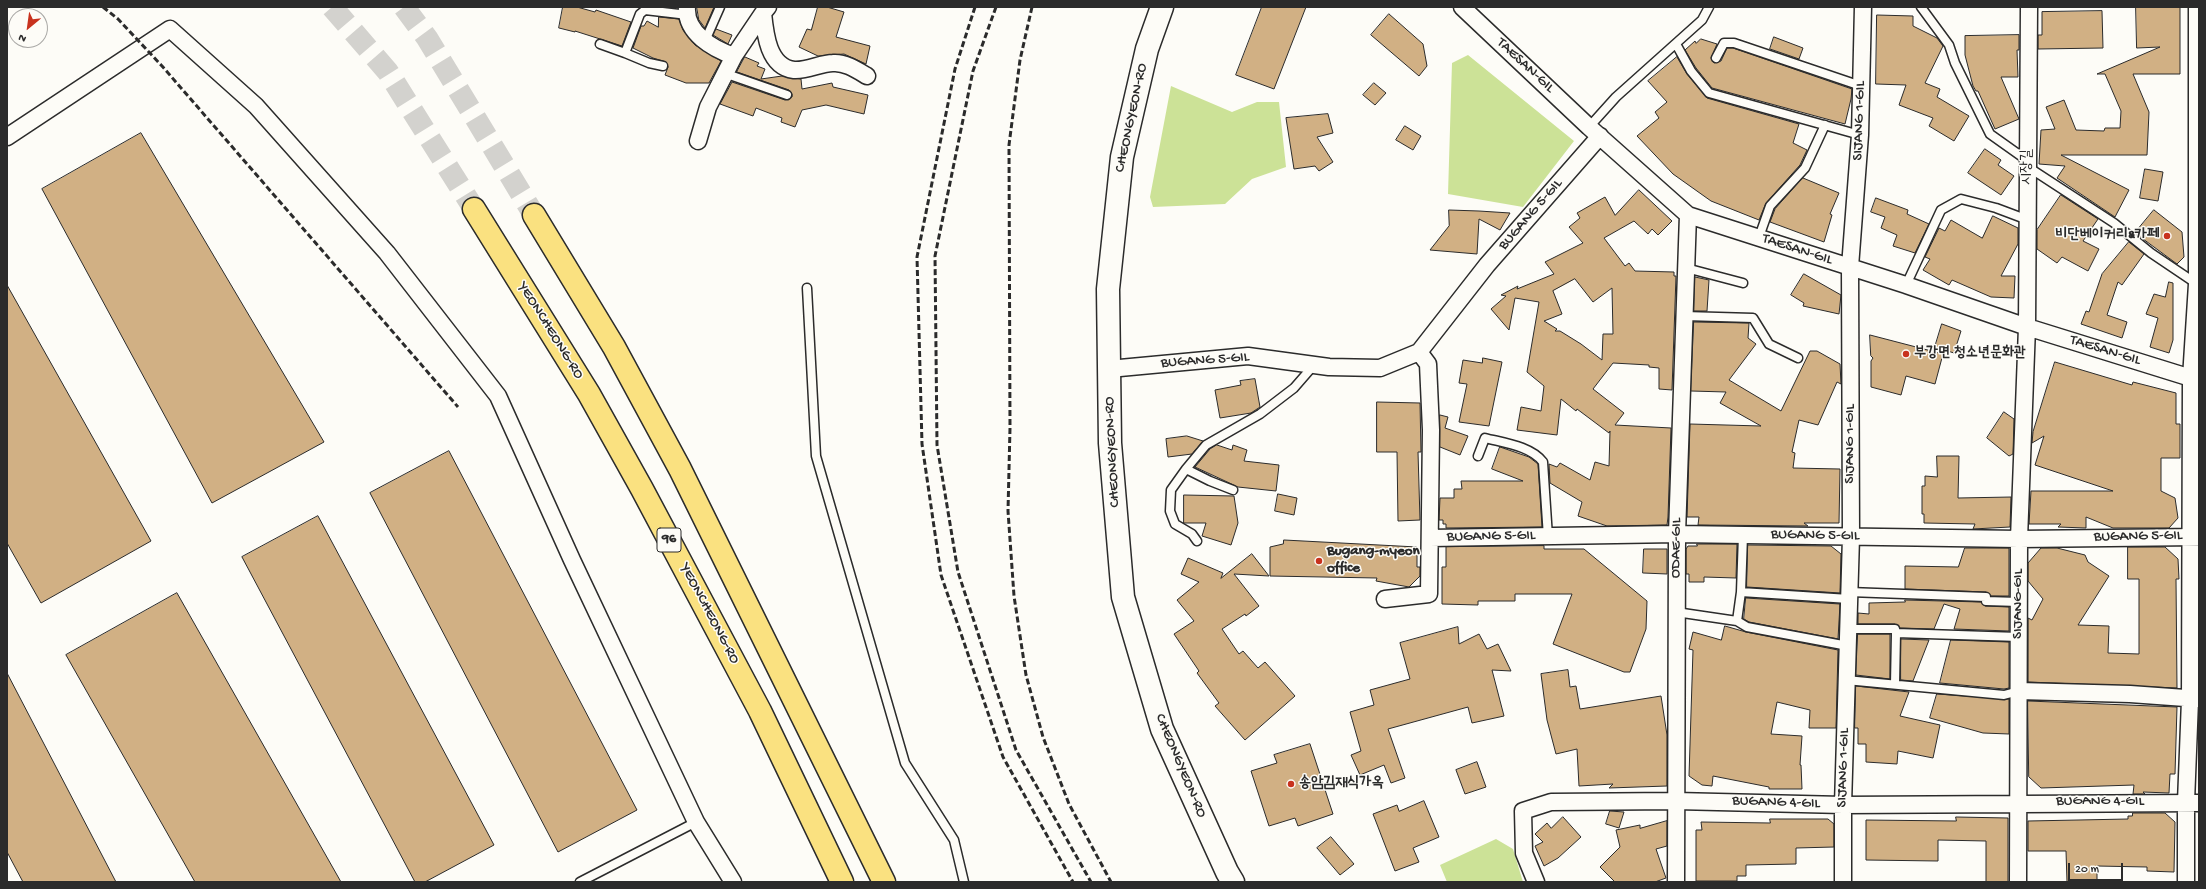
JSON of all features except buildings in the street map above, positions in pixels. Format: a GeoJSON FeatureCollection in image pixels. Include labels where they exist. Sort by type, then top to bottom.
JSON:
{"type":"FeatureCollection","features":[{"type":"Feature","properties":{"kind":"highway","name":"YEONCHEONG-RO"},"geometry":{"type":"LineString","coordinates":[[474,209],[588,394],[642,490],[760,711],[842,882]]}},
{"type":"Feature","properties":{"kind":"highway"},"geometry":{"type":"LineString","coordinates":[[534,215],[614,347],[680,469],[884,882]]}},
{"type":"Feature","properties":{"kind":"main road","name":"CHEONGYEON-RO"},"geometry":{"type":"LineString","coordinates":[[1162,7],[1147,49],[1122,157],[1108,289],[1110,443],[1123,597],[1162,729],[1233,882]]}},
{"type":"Feature","properties":{"kind":"street","name":"TAESAN-GIL"},"geometry":{"type":"LineString","coordinates":[[1462,7],[1688,215],[1906,285],[2028,327],[2195,378]]}},
{"type":"Feature","properties":{"kind":"street","name":"SIJANG 1-GIL"},"geometry":{"type":"LineString","coordinates":[[1843,882],[1843,805],[1851,536],[1850,267],[1860,135],[1863,7]]}},
{"type":"Feature","properties":{"kind":"street","name":"시장길"},"geometry":{"type":"LineString","coordinates":[[2028,327],[2029,7]]}},
{"type":"Feature","properties":{"kind":"street"},"geometry":{"type":"LineString","coordinates":[[2186,882],[2192,802],[2195,700],[2197,7]]}},
{"type":"Feature","properties":{"kind":"street"},"geometry":{"type":"LineString","coordinates":[[698,141],[708,107],[724,73],[765,10]]}},
{"type":"Feature","properties":{"kind":"street"},"geometry":{"type":"LineString","coordinates":[[765,10],[765,41],[777,62],[794,70],[834,62],[854,68],[867,76]]}},
{"type":"Feature","properties":{"kind":"street"},"geometry":{"type":"LineString","coordinates":[[688,11],[691,26],[705,41],[717,50],[734,56]]}},
{"type":"Feature","properties":{"kind":"street"},"geometry":{"type":"LineString","coordinates":[[7,137],[170,29],[256,106],[387,253],[498,396],[572,560],[696,822],[733,882]]}},
{"type":"Feature","properties":{"kind":"street","name":"BUGANG 5-GIL"},"geometry":{"type":"LineString","coordinates":[[1109,369],[1248,356],[1314,365],[1380,368],[1419,352],[1595,131]]}},
{"type":"Feature","properties":{"kind":"street","name":"ODAE-GIL"},"geometry":{"type":"LineString","coordinates":[[1676,882],[1677,534],[1688,215]]}},
{"type":"Feature","properties":{"kind":"street","name":"SIJANG-GIL"},"geometry":{"type":"LineString","coordinates":[[2018,882],[2018,539],[2028,327]]}},
{"type":"Feature","properties":{"kind":"street","name":"BUGANG 5-GIL"},"geometry":{"type":"LineString","coordinates":[[1385,599],[1429,594],[1431,430],[1428,364],[1419,352]]}},
{"type":"Feature","properties":{"kind":"street","name":"BUGANG 5-GIL"},"geometry":{"type":"LineString","coordinates":[[1430,538],[1677,534],[2018,539],[2195,537]]}},
{"type":"Feature","properties":{"kind":"street"},"geometry":{"type":"LineString","coordinates":[[2019,691],[2130,694],[2195,700]]}},
{"type":"Feature","properties":{"kind":"street","name":"BUGANG 4-GIL"},"geometry":{"type":"LineString","coordinates":[[1536,882],[1524,853],[1523,811],[1551,802],[1676,801],[1843,805],[2019,802],[2192,802]]}},
{"type":"Feature","properties":{"kind":"lane"},"geometry":{"type":"LineString","coordinates":[[705,41],[720,7]]}},
{"type":"Feature","properties":{"kind":"lane"},"geometry":{"type":"LineString","coordinates":[[1595,131],[1616,97],[1702,20],[1709,7]]}},
{"type":"Feature","properties":{"kind":"lane"},"geometry":{"type":"LineString","coordinates":[[1921,7],[1949,45],[1955,63],[1990,134],[2028,164],[2114,223],[2197,287]]}},
{"type":"Feature","properties":{"kind":"lane"},"geometry":{"type":"LineString","coordinates":[[625,53],[640,14],[645,10],[688,11]]}},
{"type":"Feature","properties":{"kind":"lane"},"geometry":{"type":"LineString","coordinates":[[1716,58],[1724,43],[1734,43],[1861,86]]}},
{"type":"Feature","properties":{"kind":"lane"},"geometry":{"type":"LineString","coordinates":[[600,44],[649,63],[663,66]]}},
{"type":"Feature","properties":{"kind":"lane"},"geometry":{"type":"LineString","coordinates":[[1676,44],[1691,71],[1709,93],[1860,135]]}},
{"type":"Feature","properties":{"kind":"lane"},"geometry":{"type":"LineString","coordinates":[[724,73],[787,95]]}},
{"type":"Feature","properties":{"kind":"lane"},"geometry":{"type":"LineString","coordinates":[[1759,237],[1770,206],[1805,168],[1825,125]]}},
{"type":"Feature","properties":{"kind":"lane"},"geometry":{"type":"LineString","coordinates":[[1906,285],[1941,210],[1961,199],[1996,208],[2028,220]]}},
{"type":"Feature","properties":{"kind":"lane"},"geometry":{"type":"LineString","coordinates":[[1686,268],[1743,283]]}},
{"type":"Feature","properties":{"kind":"lane"},"geometry":{"type":"LineString","coordinates":[[807,288],[816,456],[905,763],[954,840],[964,882]]}},
{"type":"Feature","properties":{"kind":"lane"},"geometry":{"type":"LineString","coordinates":[[1684,316],[1753,318],[1769,344],[1798,358]]}},
{"type":"Feature","properties":{"kind":"lane"},"geometry":{"type":"LineString","coordinates":[[1197,541],[1192,534],[1175,524],[1170,511],[1171,490],[1186,468],[1206,445],[1260,414],[1294,388],[1314,365]]}},
{"type":"Feature","properties":{"kind":"lane"},"geometry":{"type":"LineString","coordinates":[[1478,456],[1485,438],[1537,454],[1543,462],[1548,536]]}},
{"type":"Feature","properties":{"kind":"lane"},"geometry":{"type":"LineString","coordinates":[[1186,468],[1210,481],[1234,490]]}},
{"type":"Feature","properties":{"kind":"lane"},"geometry":{"type":"LineString","coordinates":[[1737,621],[1741,592],[1743,535]]}},
{"type":"Feature","properties":{"kind":"lane"},"geometry":{"type":"LineString","coordinates":[[1741,592],[1986,597],[1986,601],[2018,602]]}},
{"type":"Feature","properties":{"kind":"lane"},"geometry":{"type":"LineString","coordinates":[[1676,612],[1737,621],[1747,627],[1848,646]]}},
{"type":"Feature","properties":{"kind":"lane"},"geometry":{"type":"LineString","coordinates":[[1848,629],[1895,629],[1895,684]]}},
{"type":"Feature","properties":{"kind":"lane"},"geometry":{"type":"LineString","coordinates":[[1896,633],[2019,637]]}},
{"type":"Feature","properties":{"kind":"lane"},"geometry":{"type":"LineString","coordinates":[[1846,680],[2004,695],[2019,691]]}},
{"type":"Feature","properties":{"kind":"lane"},"geometry":{"type":"LineString","coordinates":[[580,882],[696,822]]}},
{"type":"Feature","properties":{"kind":"green space"},"geometry":{"type":"Polygon","coordinates":[[[1468,55],[1574,141],[1523,207],[1448,194],[1452,63],[1468,55]]]}},
{"type":"Feature","properties":{"kind":"green space"},"geometry":{"type":"Polygon","coordinates":[[[1171,86],[1232,112],[1257,102],[1279,102],[1286,167],[1252,179],[1225,204],[1153,207],[1150,197],[1171,86]]]}},
{"type":"Feature","properties":{"kind":"green space"},"geometry":{"type":"Polygon","coordinates":[[[1496,839],[1513,849],[1523,882],[1447,882],[1440,865],[1496,839]]]}},
{"type":"Feature","properties":{"kind":"tunnel"},"geometry":{"type":"LineString","coordinates":[[332,7],[388,72],[474,209]]}},
{"type":"Feature","properties":{"kind":"tunnel"},"geometry":{"type":"LineString","coordinates":[[404,7],[427,38],[534,215]]}},
{"type":"Feature","properties":{"kind":"railway"},"geometry":{"type":"LineString","coordinates":[[103,7],[118,19],[162,66],[458,407]]}},
{"type":"Feature","properties":{"kind":"railway"},"geometry":{"type":"LineString","coordinates":[[975,7],[955,69],[917,257],[922,444],[941,575],[1003,757],[1073,882]]}},
{"type":"Feature","properties":{"kind":"railway"},"geometry":{"type":"LineString","coordinates":[[996,7],[973,71],[935,256],[937,445],[958,572],[1016,750],[1091,882]]}},
{"type":"Feature","properties":{"kind":"railway"},"geometry":{"type":"LineString","coordinates":[[1032,7],[1020,60],[1009,145],[1010,428],[1008,511],[1014,596],[1026,675],[1043,737],[1069,804],[1111,882]]}},
{"type":"Feature","properties":{"kind":"place","name":"비단베이커리&카페"},"geometry":{"type":"Point","coordinates":[2167,236]}},
{"type":"Feature","properties":{"kind":"place","name":"부강면 청소년문화관"},"geometry":{"type":"Point","coordinates":[1906,354]}},
{"type":"Feature","properties":{"kind":"place","name":"Bugang-myeon office"},"geometry":{"type":"Point","coordinates":[1319,561]}},
{"type":"Feature","properties":{"kind":"place","name":"송암김재식가옥"},"geometry":{"type":"Point","coordinates":[1291,784]}}]}
